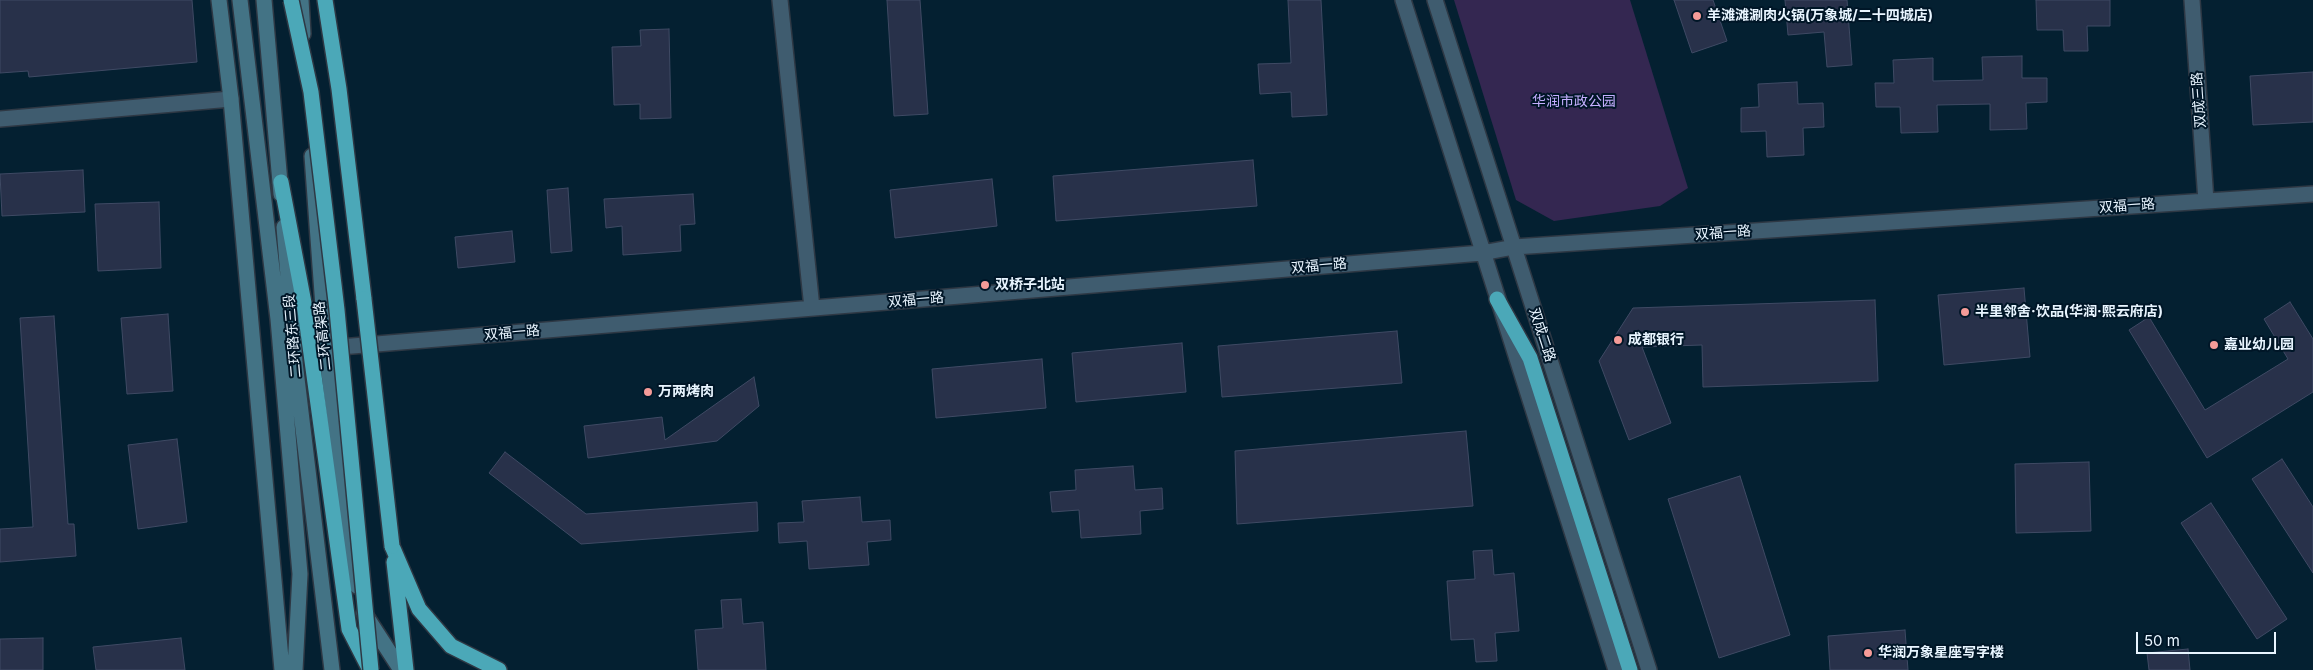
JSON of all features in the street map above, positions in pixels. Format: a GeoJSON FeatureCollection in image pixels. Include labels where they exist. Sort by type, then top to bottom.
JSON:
{"type":"FeatureCollection","features":[{"type":"Feature","properties":{"kind":"highway","name":"二环高架路"},"geometry":{"type":"LineString","coordinates":[[291,0],[311,92],[337,310],[370,670]]}},
{"type":"Feature","properties":{"kind":"highway"},"geometry":{"type":"LineString","coordinates":[[325,0],[339,89],[406,670]]}},
{"type":"Feature","properties":{"kind":"highway"},"geometry":{"type":"LineString","coordinates":[[281,182],[304,303],[349,629],[370,670]]}},
{"type":"Feature","properties":{"kind":"highway"},"geometry":{"type":"LineString","coordinates":[[1497,299],[1530,358],[1630,670]]}},
{"type":"Feature","properties":{"kind":"highway"},"geometry":{"type":"LineString","coordinates":[[392,546],[419,609],[451,646],[499,670]]}},
{"type":"Feature","properties":{"kind":"street"},"geometry":{"type":"LineString","coordinates":[[219,0],[231,99],[282,670]]}},
{"type":"Feature","properties":{"kind":"street","name":"二环路东三段"},"geometry":{"type":"LineString","coordinates":[[240,0],[278,319],[300,574],[295,670]]}},
{"type":"Feature","properties":{"kind":"street","name":"二环路东三段"},"geometry":{"type":"LineString","coordinates":[[264,0],[295,362],[332,670]]}},
{"type":"Feature","properties":{"kind":"street"},"geometry":{"type":"LineString","coordinates":[[301,0],[326,348],[350,548],[362,610],[401,670]]}},
{"type":"Feature","properties":{"kind":"street"},"geometry":{"type":"LineString","coordinates":[[780,0],[812,308]]}},
{"type":"Feature","properties":{"kind":"street"},"geometry":{"type":"LineString","coordinates":[[1403,0],[1616,670]]}},
{"type":"Feature","properties":{"kind":"street","name":"双成二路"},"geometry":{"type":"LineString","coordinates":[[1435,0],[1649,670]]}},
{"type":"Feature","properties":{"kind":"street","name":"双成三路"},"geometry":{"type":"LineString","coordinates":[[2192,0],[2206,201]]}},
{"type":"Feature","properties":{"kind":"street"},"geometry":{"type":"LineString","coordinates":[[0,118],[231,99]]}},
{"type":"Feature","properties":{"kind":"street","name":"双福一路"},"geometry":{"type":"LineString","coordinates":[[326,348],[1482,253],[1514,247],[2313,194]]}},
{"type":"Feature","properties":{"kind":"green space","name":"华润市政公园"},"geometry":{"type":"Polygon","coordinates":[[[1454,0],[1630,0],[1688,188],[1660,206],[1554,221],[1516,200],[1454,0]]]}},
{"type":"Feature","properties":{"kind":"building"},"geometry":{"type":"Polygon","coordinates":[[[0,0],[192,0],[197,62],[29,77],[28,71],[0,73],[0,0]]]}},
{"type":"Feature","properties":{"kind":"building"},"geometry":{"type":"Polygon","coordinates":[[[887,0],[920,0],[928,114],[894,116],[887,0]]]}},
{"type":"Feature","properties":{"kind":"building"},"geometry":{"type":"Polygon","coordinates":[[[1288,0],[1321,0],[1327,115],[1292,117],[1291,92],[1260,94],[1258,64],[1291,63],[1288,0]]]}},
{"type":"Feature","properties":{"kind":"building"},"geometry":{"type":"Polygon","coordinates":[[[1674,0],[1713,0],[1727,41],[1692,53],[1674,0]]]}},
{"type":"Feature","properties":{"kind":"building"},"geometry":{"type":"Polygon","coordinates":[[[1785,0],[1847,0],[1852,65],[1827,67],[1824,32],[1788,35],[1785,0]]]}},
{"type":"Feature","properties":{"kind":"building"},"geometry":{"type":"Polygon","coordinates":[[[2036,0],[2110,0],[2110,26],[2087,26],[2088,51],[2064,51],[2063,30],[2037,30],[2036,0]]]}},
{"type":"Feature","properties":{"kind":"building"},"geometry":{"type":"Polygon","coordinates":[[[669,29],[671,118],[640,119],[640,104],[614,105],[612,47],[641,46],[640,30],[669,29]]]}},
{"type":"Feature","properties":{"kind":"building"},"geometry":{"type":"Polygon","coordinates":[[[2022,56],[2022,78],[2047,78],[2047,102],[2026,103],[2027,129],[1990,130],[1990,104],[1937,105],[1938,132],[1901,133],[1900,107],[1876,107],[1875,83],[1894,83],[1893,60],[1933,58],[1933,81],[1983,80],[1982,57],[2022,56]]]}},
{"type":"Feature","properties":{"kind":"building"},"geometry":{"type":"Polygon","coordinates":[[[2313,72],[2313,122],[2253,125],[2250,76],[2313,72]]]}},
{"type":"Feature","properties":{"kind":"building"},"geometry":{"type":"Polygon","coordinates":[[[1797,82],[1798,104],[1823,103],[1824,127],[1803,128],[1804,155],[1767,157],[1766,131],[1741,132],[1741,108],[1759,107],[1758,84],[1797,82]]]}},
{"type":"Feature","properties":{"kind":"building"},"geometry":{"type":"Polygon","coordinates":[[[1253,160],[1257,206],[1056,221],[1053,176],[1253,160]]]}},
{"type":"Feature","properties":{"kind":"building"},"geometry":{"type":"Polygon","coordinates":[[[83,170],[85,212],[2,216],[0,174],[83,170]]]}},
{"type":"Feature","properties":{"kind":"building"},"geometry":{"type":"Polygon","coordinates":[[[992,179],[997,226],[895,238],[890,190],[992,179]]]}},
{"type":"Feature","properties":{"kind":"building"},"geometry":{"type":"Polygon","coordinates":[[[568,188],[572,251],[551,253],[547,190],[568,188]]]}},
{"type":"Feature","properties":{"kind":"building"},"geometry":{"type":"Polygon","coordinates":[[[693,194],[695,224],[680,225],[681,251],[623,255],[622,226],[606,228],[604,199],[693,194]]]}},
{"type":"Feature","properties":{"kind":"building"},"geometry":{"type":"Polygon","coordinates":[[[159,202],[161,268],[98,271],[95,204],[159,202]]]}},
{"type":"Feature","properties":{"kind":"building"},"geometry":{"type":"Polygon","coordinates":[[[512,231],[515,262],[458,268],[455,237],[512,231]]]}},
{"type":"Feature","properties":{"kind":"building"},"geometry":{"type":"Polygon","coordinates":[[[2024,288],[2030,357],[1944,365],[1938,295],[2024,288]]]}},
{"type":"Feature","properties":{"kind":"building"},"geometry":{"type":"Polygon","coordinates":[[[1875,300],[1878,381],[1703,387],[1702,345],[1642,347],[1671,423],[1629,440],[1599,361],[1633,308],[1875,300]]]}},
{"type":"Feature","properties":{"kind":"building"},"geometry":{"type":"Polygon","coordinates":[[[2290,302],[2313,339],[2313,392],[2207,458],[2129,330],[2149,317],[2205,410],[2288,359],[2264,319],[2290,302]]]}},
{"type":"Feature","properties":{"kind":"building"},"geometry":{"type":"Polygon","coordinates":[[[168,314],[173,391],[127,394],[121,318],[168,314]]]}},
{"type":"Feature","properties":{"kind":"building"},"geometry":{"type":"Polygon","coordinates":[[[54,316],[68,524],[74,524],[76,556],[0,562],[0,529],[33,527],[20,318],[54,316]]]}},
{"type":"Feature","properties":{"kind":"building"},"geometry":{"type":"Polygon","coordinates":[[[1397,331],[1402,383],[1222,397],[1218,346],[1397,331]]]}},
{"type":"Feature","properties":{"kind":"building"},"geometry":{"type":"Polygon","coordinates":[[[1182,343],[1186,392],[1076,402],[1072,353],[1182,343]]]}},
{"type":"Feature","properties":{"kind":"building"},"geometry":{"type":"Polygon","coordinates":[[[1042,359],[1046,408],[936,418],[932,369],[1042,359]]]}},
{"type":"Feature","properties":{"kind":"building"},"geometry":{"type":"Polygon","coordinates":[[[754,377],[759,406],[717,441],[588,458],[584,426],[662,417],[665,440],[754,377]]]}},
{"type":"Feature","properties":{"kind":"building"},"geometry":{"type":"Polygon","coordinates":[[[1466,431],[1473,506],[1237,524],[1235,451],[1466,431]]]}},
{"type":"Feature","properties":{"kind":"building"},"geometry":{"type":"Polygon","coordinates":[[[177,439],[187,522],[138,529],[128,445],[177,439]]]}},
{"type":"Feature","properties":{"kind":"building"},"geometry":{"type":"Polygon","coordinates":[[[505,452],[586,514],[757,502],[758,531],[581,544],[489,473],[505,452]]]}},
{"type":"Feature","properties":{"kind":"building"},"geometry":{"type":"Polygon","coordinates":[[[2282,459],[2313,507],[2313,573],[2252,479],[2282,459]]]}},
{"type":"Feature","properties":{"kind":"building"},"geometry":{"type":"Polygon","coordinates":[[[2089,462],[2091,531],[2016,533],[2015,464],[2089,462]]]}},
{"type":"Feature","properties":{"kind":"building"},"geometry":{"type":"Polygon","coordinates":[[[1133,466],[1135,490],[1162,488],[1163,509],[1140,511],[1141,534],[1081,538],[1079,510],[1052,512],[1050,492],[1076,490],[1075,470],[1133,466]]]}},
{"type":"Feature","properties":{"kind":"building"},"geometry":{"type":"Polygon","coordinates":[[[1740,476],[1790,635],[1719,658],[1668,499],[1740,476]]]}},
{"type":"Feature","properties":{"kind":"building"},"geometry":{"type":"Polygon","coordinates":[[[860,497],[862,522],[890,520],[891,540],[867,542],[869,565],[809,569],[807,541],[779,543],[778,523],[804,522],[802,501],[860,497]]]}},
{"type":"Feature","properties":{"kind":"building"},"geometry":{"type":"Polygon","coordinates":[[[2211,503],[2287,619],[2257,639],[2181,523],[2211,503]]]}},
{"type":"Feature","properties":{"kind":"building"},"geometry":{"type":"Polygon","coordinates":[[[1492,550],[1494,575],[1514,573],[1519,631],[1495,633],[1497,661],[1476,662],[1474,639],[1451,640],[1447,581],[1475,579],[1473,551],[1492,550]]]}},
{"type":"Feature","properties":{"kind":"building"},"geometry":{"type":"Polygon","coordinates":[[[741,599],[743,624],[763,622],[766,670],[698,670],[695,630],[723,628],[721,600],[741,599]]]}},
{"type":"Feature","properties":{"kind":"building","name":"华润万象星座写字楼"},"geometry":{"type":"Polygon","coordinates":[[[1905,630],[1908,670],[1830,670],[1828,636],[1905,630]]]}},
{"type":"Feature","properties":{"kind":"building"},"geometry":{"type":"Polygon","coordinates":[[[43,638],[43,670],[0,670],[0,639],[43,638]]]}},
{"type":"Feature","properties":{"kind":"building"},"geometry":{"type":"Polygon","coordinates":[[[181,638],[185,670],[96,670],[93,647],[181,638]]]}},
{"type":"Feature","properties":{"kind":"building"},"geometry":{"type":"Polygon","coordinates":[[[2188,649],[2190,670],[2149,670],[2147,653],[2188,649]]]}},
{"type":"Feature","properties":{"kind":"place","name":"羊滩滩涮肉火锅(万象城/二十四城店)"},"geometry":{"type":"Point","coordinates":[1697,16]}},
{"type":"Feature","properties":{"kind":"place","name":"双桥子北站"},"geometry":{"type":"Point","coordinates":[985,285]}},
{"type":"Feature","properties":{"kind":"place","name":"半里邻舍·饮品(华润·熙云府店)"},"geometry":{"type":"Point","coordinates":[1965,312]}},
{"type":"Feature","properties":{"kind":"place","name":"成都银行"},"geometry":{"type":"Point","coordinates":[1618,340]}},
{"type":"Feature","properties":{"kind":"place","name":"嘉业幼儿园"},"geometry":{"type":"Point","coordinates":[2214,345]}},
{"type":"Feature","properties":{"kind":"place","name":"万两烤肉"},"geometry":{"type":"Point","coordinates":[648,392]}},
{"type":"Feature","properties":{"kind":"place","name":"华润万象星座写字楼"},"geometry":{"type":"Point","coordinates":[1868,653]}}]}
